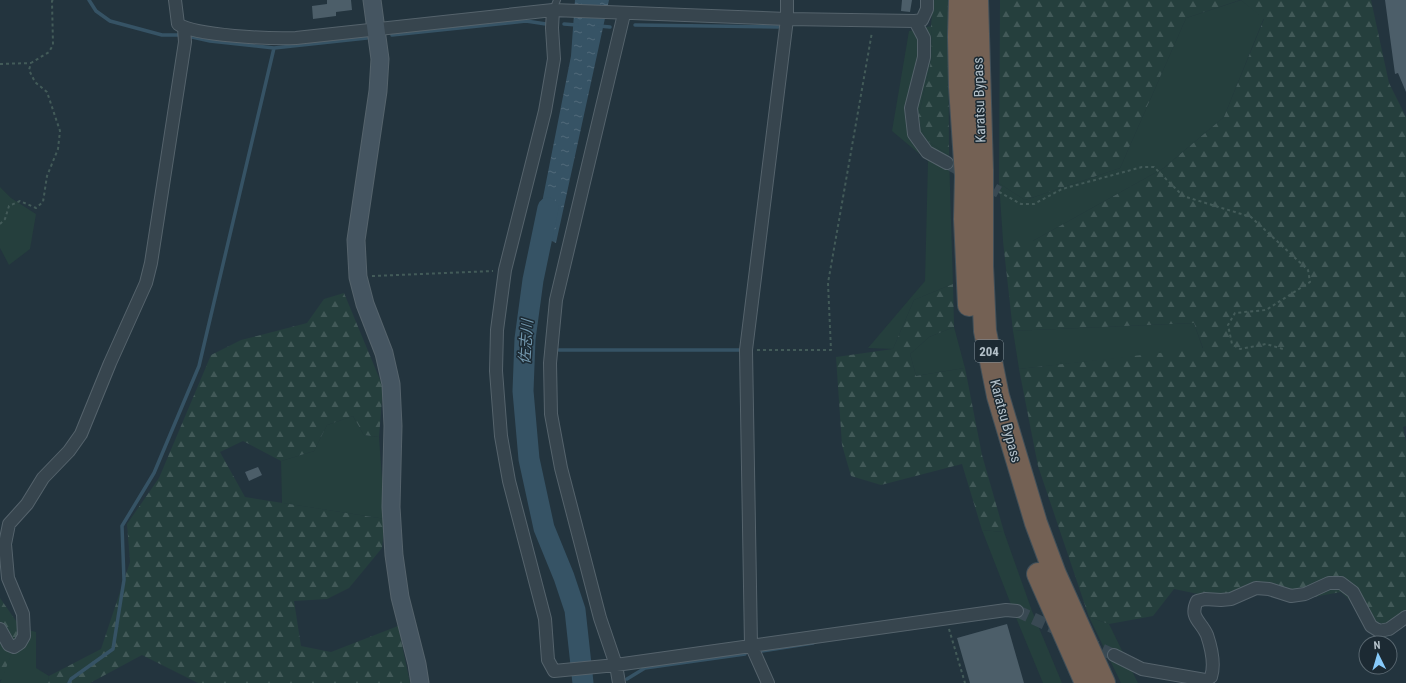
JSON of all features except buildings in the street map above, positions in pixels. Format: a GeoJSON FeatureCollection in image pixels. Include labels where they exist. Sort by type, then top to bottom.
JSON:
{"type":"FeatureCollection","features":[{"type":"Feature","properties":{"kind":"highway","name":"Karatsu Bypass"},"geometry":{"type":"LineString","coordinates":[[960,0],[960,73],[966,176],[965,226],[971,338],[994,437],[1021,527],[1039,575],[1086,683]]}},
{"type":"Feature","properties":{"kind":"highway","name":"Karatsu Bypass"},"geometry":{"type":"LineString","coordinates":[[977,0],[982,170],[982,258],[985,331],[998,396],[1036,523],[1055,574],[1104,683]]}},
{"type":"Feature","properties":{"kind":"street"},"geometry":{"type":"LineString","coordinates":[[175,0],[178,24],[184,28],[213,33],[276,39],[376,28],[473,20],[555,5],[624,14],[915,21],[922,20],[927,9],[927,0]]}},
{"type":"Feature","properties":{"kind":"street"},"geometry":{"type":"LineString","coordinates":[[372,0],[380,59],[378,91],[356,240],[358,277],[364,304],[384,353],[391,384],[393,426],[391,507],[394,555],[400,597],[417,664],[420,683]]}},
{"type":"Feature","properties":{"kind":"street"},"geometry":{"type":"LineString","coordinates":[[768,683],[751,645],[746,350],[787,19],[788,0]]}},
{"type":"Feature","properties":{"kind":"street"},"geometry":{"type":"LineString","coordinates":[[555,5],[552,28],[554,59],[546,111],[505,270],[497,330],[496,371],[500,436],[509,481],[545,619],[548,660],[555,675],[612,665],[751,645],[1006,610],[1017,611]]}},
{"type":"Feature","properties":{"kind":"street"},"geometry":{"type":"LineString","coordinates":[[619,683],[612,665],[561,468],[551,414],[550,363],[556,300],[624,14]]}},
{"type":"Feature","properties":{"kind":"street"},"geometry":{"type":"LineString","coordinates":[[915,21],[924,38],[924,57],[910,108],[914,134],[927,152],[947,163]]}},
{"type":"Feature","properties":{"kind":"street"},"geometry":{"type":"LineString","coordinates":[[0,629],[9,645],[14,647],[20,643],[24,636],[23,614],[8,578],[5,544],[9,524],[27,504],[43,478],[69,451],[81,434],[110,363],[146,283],[151,263],[185,42],[184,28]]}},
{"type":"Feature","properties":{"kind":"street"},"geometry":{"type":"LineString","coordinates":[[1114,655],[1142,668],[1205,680],[1211,677],[1213,671],[1212,658],[1206,633],[1194,616],[1194,608],[1197,601],[1205,599],[1231,599],[1256,588],[1269,589],[1291,596],[1305,594],[1329,583],[1341,583],[1353,592],[1370,626],[1379,631],[1389,629],[1406,617]]}},
{"type":"Feature","properties":{"kind":"path"},"geometry":{"type":"LineString","coordinates":[[0,64],[31,63],[49,52],[53,45],[53,0]]}},
{"type":"Feature","properties":{"kind":"path"},"geometry":{"type":"LineString","coordinates":[[746,350],[831,350],[828,283],[874,21]]}},
{"type":"Feature","properties":{"kind":"path"},"geometry":{"type":"LineString","coordinates":[[0,224],[6,219],[10,206],[14,203],[20,201],[36,208],[43,202],[47,176],[58,149],[60,131],[47,92],[35,82],[29,70],[31,63]]}},
{"type":"Feature","properties":{"kind":"path"},"geometry":{"type":"LineString","coordinates":[[999,192],[1021,204],[1034,204],[1062,189],[1142,167],[1154,167],[1183,196],[1251,217],[1308,270],[1310,282],[1266,310],[1235,313],[1228,325],[1232,344],[1240,349],[1266,344],[1283,349]]}},
{"type":"Feature","properties":{"kind":"path"},"geometry":{"type":"LineString","coordinates":[[358,277],[505,270]]}},
{"type":"Feature","properties":{"kind":"path"},"geometry":{"type":"LineString","coordinates":[[946,618],[965,683]]}},
{"type":"Feature","properties":{"kind":"green space"},"geometry":{"type":"Polygon","coordinates":[[[948,0],[949,155],[926,140],[918,119],[932,57],[931,26],[933,1],[948,0]]]}},
{"type":"Feature","properties":{"kind":"green space"},"geometry":{"type":"Polygon","coordinates":[[[1000,0],[1240,0],[1186,18],[1120,168],[1025,200],[999,183],[1000,0]]]}},
{"type":"Feature","properties":{"kind":"green space"},"geometry":{"type":"Polygon","coordinates":[[[1241,0],[1264,18],[1224,117],[1164,168],[1033,241],[1003,241],[999,183],[1025,200],[1120,168],[1186,18],[1241,0]]]}},
{"type":"Feature","properties":{"kind":"green space"},"geometry":{"type":"Polygon","coordinates":[[[1241,0],[1371,0],[1389,83],[1406,117],[1406,426],[1403,427],[1406,442],[1406,616],[1390,626],[1370,620],[1341,592],[1292,601],[1255,590],[1227,600],[1174,589],[1153,616],[1109,624],[1089,617],[1038,466],[1019,369],[1203,348],[1194,323],[1013,331],[1003,241],[1033,241],[1164,168],[1224,117],[1264,19],[1241,0]]]}},
{"type":"Feature","properties":{"kind":"green space"},"geometry":{"type":"Polygon","coordinates":[[[931,26],[932,57],[918,119],[926,140],[949,155],[953,284],[914,300],[893,349],[868,348],[925,281],[928,161],[892,131],[909,31],[931,26]]]}},
{"type":"Feature","properties":{"kind":"green space"},"geometry":{"type":"Polygon","coordinates":[[[0,187],[11,198],[36,214],[30,249],[9,265],[0,248],[0,187]]]}},
{"type":"Feature","properties":{"kind":"green space"},"geometry":{"type":"Polygon","coordinates":[[[953,284],[954,327],[929,337],[910,354],[916,376],[965,368],[982,455],[1004,532],[982,530],[962,464],[881,485],[851,476],[842,445],[836,357],[893,349],[914,300],[953,284]]]}},
{"type":"Feature","properties":{"kind":"green space"},"geometry":{"type":"Polygon","coordinates":[[[344,293],[383,387],[379,437],[364,435],[353,416],[327,425],[314,451],[281,461],[243,441],[220,452],[245,497],[385,519],[382,548],[349,588],[327,599],[294,601],[301,646],[331,652],[398,626],[410,683],[198,683],[142,655],[90,683],[48,683],[49,676],[101,649],[130,562],[127,524],[159,478],[211,355],[241,340],[307,323],[324,299],[344,293]]]}},
{"type":"Feature","properties":{"kind":"green space"},"geometry":{"type":"Polygon","coordinates":[[[1194,323],[1203,349],[1019,369],[1013,331],[1194,323]]]}},
{"type":"Feature","properties":{"kind":"green space"},"geometry":{"type":"Polygon","coordinates":[[[954,327],[965,368],[916,376],[910,354],[929,337],[954,327]]]}},
{"type":"Feature","properties":{"kind":"green space"},"geometry":{"type":"Polygon","coordinates":[[[353,416],[364,435],[379,437],[385,519],[282,503],[281,461],[314,451],[327,425],[353,416]]]}},
{"type":"Feature","properties":{"kind":"green space"},"geometry":{"type":"Polygon","coordinates":[[[982,530],[1004,532],[1032,611],[1062,683],[1043,683],[982,530]]]}},
{"type":"Feature","properties":{"kind":"green space"},"geometry":{"type":"Polygon","coordinates":[[[0,598],[21,628],[2,679],[0,680],[0,598]]]}},
{"type":"Feature","properties":{"kind":"green space"},"geometry":{"type":"Polygon","coordinates":[[[1089,617],[1109,624],[1138,683],[1121,683],[1089,617]]]}},
{"type":"Feature","properties":{"kind":"green space"},"geometry":{"type":"Polygon","coordinates":[[[21,628],[36,632],[36,668],[49,676],[48,683],[0,683],[21,628]]]}},
{"type":"Feature","properties":{"kind":"water"},"geometry":{"type":"Polygon","coordinates":[[[575,0],[609,0],[556,243],[536,233],[571,56],[575,0]]]}},
{"type":"Feature","properties":{"kind":"waterway"},"geometry":{"type":"LineString","coordinates":[[89,0],[96,11],[110,21],[162,35],[183,35],[210,41],[274,48],[367,38]]}},
{"type":"Feature","properties":{"kind":"waterway"},"geometry":{"type":"LineString","coordinates":[[392,35],[526,21],[546,24]]}},
{"type":"Feature","properties":{"kind":"waterway"},"geometry":{"type":"LineString","coordinates":[[564,24],[577,25]]}},
{"type":"Feature","properties":{"kind":"waterway"},"geometry":{"type":"LineString","coordinates":[[635,25],[778,27]]}},
{"type":"Feature","properties":{"kind":"waterway"},"geometry":{"type":"LineString","coordinates":[[599,26],[610,27]]}},
{"type":"Feature","properties":{"kind":"waterway"},"geometry":{"type":"LineString","coordinates":[[69,683],[71,679],[113,649],[124,580],[122,526],[154,473],[199,366],[274,48]]}},
{"type":"Feature","properties":{"kind":"waterway","name":"佐志川"},"geometry":{"type":"LineString","coordinates":[[548,208],[533,280],[525,339],[523,391],[529,459],[544,528],[564,577],[575,610],[583,683]]}},
{"type":"Feature","properties":{"kind":"waterway"},"geometry":{"type":"LineString","coordinates":[[559,350],[739,350]]}},
{"type":"Feature","properties":{"kind":"waterway"},"geometry":{"type":"LineString","coordinates":[[762,651],[813,643]]}},
{"type":"Feature","properties":{"kind":"waterway"},"geometry":{"type":"LineString","coordinates":[[627,679],[645,668],[745,654]]}},
{"type":"Feature","properties":{"kind":"tunnel"},"geometry":{"type":"LineString","coordinates":[[947,163],[999,192]]}},
{"type":"Feature","properties":{"kind":"tunnel"},"geometry":{"type":"LineString","coordinates":[[1017,611],[1063,632]]}},
{"type":"Feature","properties":{"kind":"tunnel"},"geometry":{"type":"LineString","coordinates":[[1086,642],[1114,655]]}}]}
